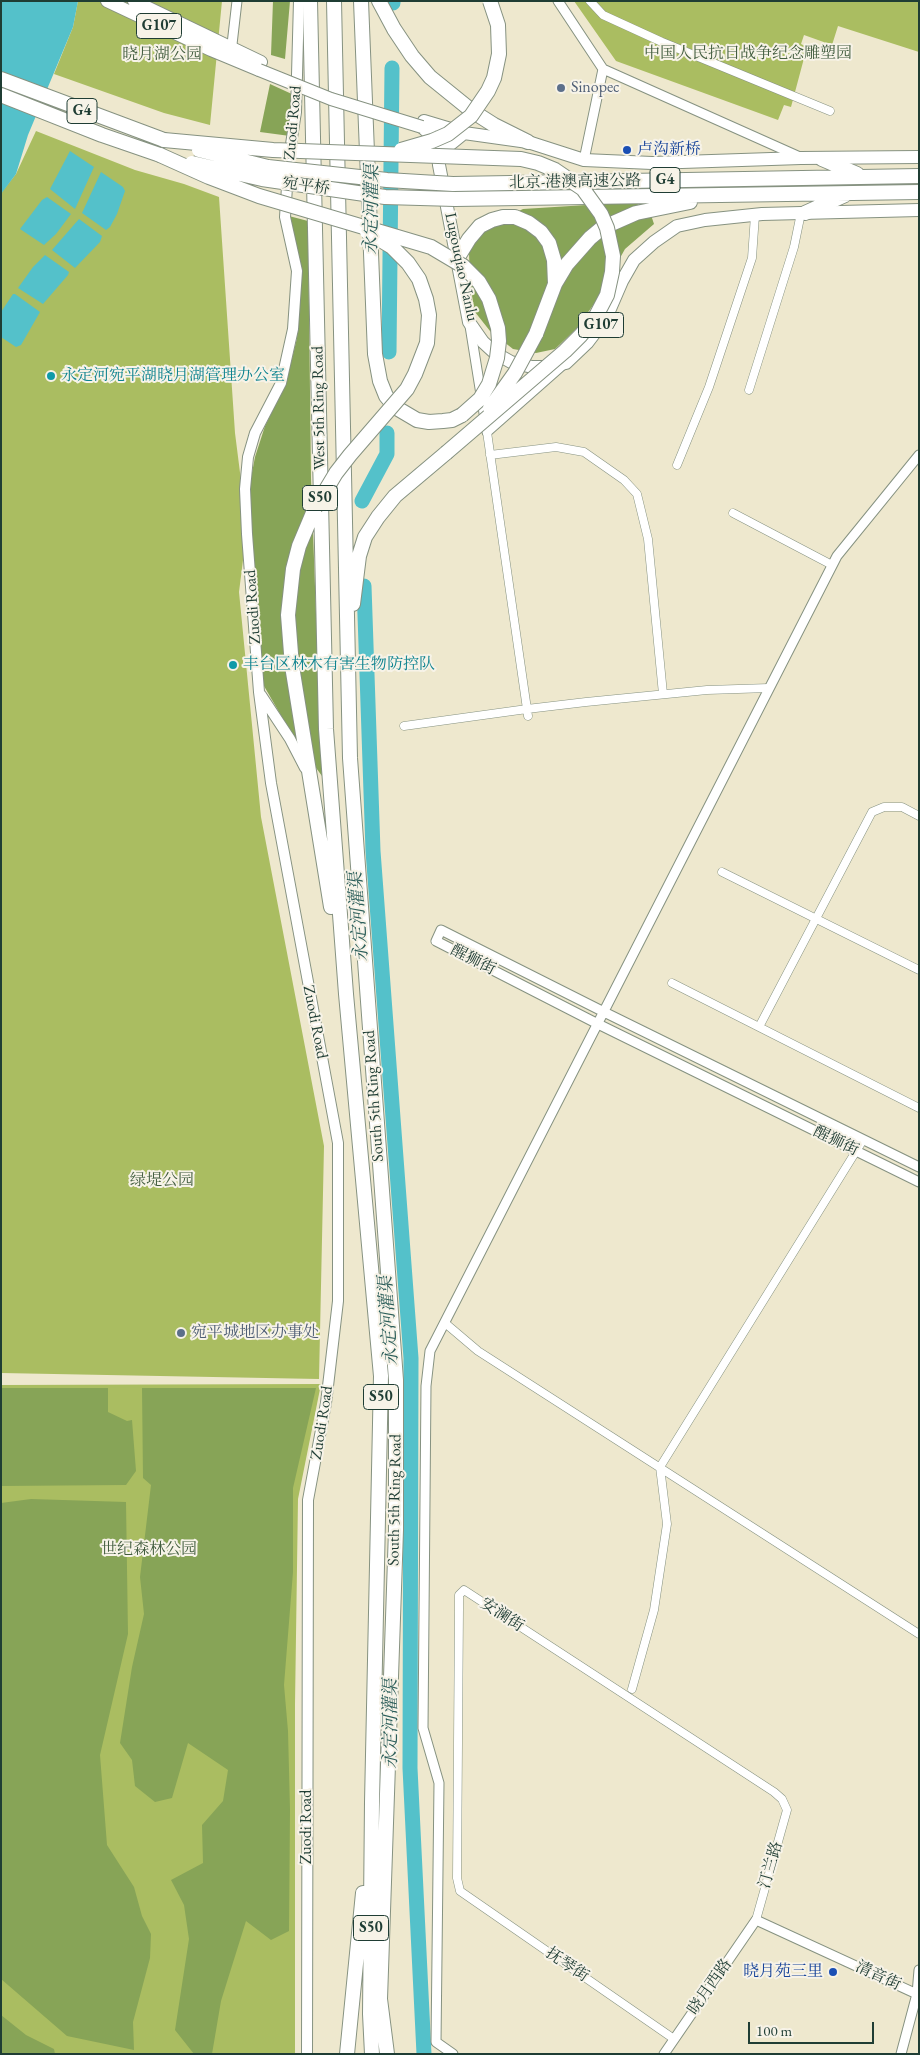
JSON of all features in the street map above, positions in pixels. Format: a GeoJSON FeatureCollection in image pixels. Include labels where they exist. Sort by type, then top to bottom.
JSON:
{"type":"FeatureCollection","features":[{"type":"Feature","properties":{"kind":"highway","name":"G107"},"geometry":{"type":"LineString","coordinates":[[107,1],[214,45],[331,99],[464,133],[528,142],[584,160],[652,163],[800,158],[919,157]]}},
{"type":"Feature","properties":{"kind":"highway","name":"G107"},"geometry":{"type":"LineString","coordinates":[[134,1],[214,45]]}},
{"type":"Feature","properties":{"kind":"highway","name":"West 5th Ring Road"},"geometry":{"type":"LineString","coordinates":[[310,1],[326,729],[346,994]]}},
{"type":"Feature","properties":{"kind":"highway","name":"West 5th Ring Road"},"geometry":{"type":"LineString","coordinates":[[334,1],[347,647]]}},
{"type":"Feature","properties":{"kind":"highway"},"geometry":{"type":"LineString","coordinates":[[160,155],[258,196],[346,221],[431,247],[463,266],[479,282],[495,314],[499,341],[497,358],[489,384],[480,399],[462,414],[452,420],[429,422],[417,420],[395,407],[386,396],[380,381],[375,344],[361,1]]}},
{"type":"Feature","properties":{"kind":"highway"},"geometry":{"type":"LineString","coordinates":[[379,1],[394,30],[412,56],[430,77],[472,111],[494,125],[528,142]]}},
{"type":"Feature","properties":{"kind":"highway"},"geometry":{"type":"LineString","coordinates":[[389,154],[448,134],[471,116],[481,103],[494,78],[499,54],[498,25],[490,1]]}},
{"type":"Feature","properties":{"kind":"highway","name":"G4"},"geometry":{"type":"LineString","coordinates":[[1,79],[164,140]]}},
{"type":"Feature","properties":{"kind":"highway","name":"G4"},"geometry":{"type":"LineString","coordinates":[[1,95],[102,135],[160,155]]}},
{"type":"Feature","properties":{"kind":"highway","name":"Lugouqiao Nanlu"},"geometry":{"type":"LineString","coordinates":[[423,124],[438,147],[439,165],[469,322],[483,342],[511,362],[532,367],[547,367],[566,363]]}},
{"type":"Feature","properties":{"kind":"highway"},"geometry":{"type":"LineString","coordinates":[[439,165],[442,153],[464,133]]}},
{"type":"Feature","properties":{"kind":"highway"},"geometry":{"type":"LineString","coordinates":[[164,140],[273,150],[498,157],[538,163],[555,170],[583,189],[601,214],[607,228],[612,256],[612,272],[607,295],[596,316],[582,335],[482,429],[446,453],[395,496],[365,538],[359,556],[347,647]]}},
{"type":"Feature","properties":{"kind":"highway","name":"宛平桥"},"geometry":{"type":"LineString","coordinates":[[164,140],[268,167],[386,180],[453,184]]}},
{"type":"Feature","properties":{"kind":"highway","name":"宛平桥"},"geometry":{"type":"LineString","coordinates":[[160,155],[262,179],[385,197],[455,199]]}},
{"type":"Feature","properties":{"kind":"highway"},"geometry":{"type":"LineString","coordinates":[[822,159],[862,177]]}},
{"type":"Feature","properties":{"kind":"highway","name":"北京-港澳高速公路"},"geometry":{"type":"LineString","coordinates":[[453,184],[919,176]]}},
{"type":"Feature","properties":{"kind":"highway","name":"北京-港澳高速公路"},"geometry":{"type":"LineString","coordinates":[[455,199],[919,192]]}},
{"type":"Feature","properties":{"kind":"highway"},"geometry":{"type":"LineString","coordinates":[[803,213],[851,193]]}},
{"type":"Feature","properties":{"kind":"highway"},"geometry":{"type":"LineString","coordinates":[[482,429],[536,334],[555,284],[572,257],[590,238],[602,228],[636,212],[743,194]]}},
{"type":"Feature","properties":{"kind":"highway","name":"G107"},"geometry":{"type":"LineString","coordinates":[[566,363],[598,331],[634,260],[654,242],[677,226],[704,220],[755,215],[919,210]]}},
{"type":"Feature","properties":{"kind":"highway"},"geometry":{"type":"LineString","coordinates":[[458,257],[469,238],[480,226],[503,217],[515,217],[529,223],[541,232],[549,244],[554,260],[555,284]]}},
{"type":"Feature","properties":{"kind":"highway"},"geometry":{"type":"LineString","coordinates":[[346,221],[374,235],[408,263],[418,279],[426,299],[429,328],[422,358],[406,389],[336,473],[315,508],[299,546],[293,569],[288,615],[292,666],[346,994]]}},
{"type":"Feature","properties":{"kind":"highway","name":"South 5th Ring Road"},"geometry":{"type":"LineString","coordinates":[[347,647],[351,768],[396,1380],[396,1530],[380,1999],[387,2054]]}},
{"type":"Feature","properties":{"kind":"highway","name":"South 5th Ring Road"},"geometry":{"type":"LineString","coordinates":[[346,994],[381,1376],[372,1802],[370,2014],[372,2054]]}},
{"type":"Feature","properties":{"kind":"highway"},"geometry":{"type":"LineString","coordinates":[[347,2054],[372,1802]]}},
{"type":"Feature","properties":{"kind":"main road","name":"Zuodi Road"},"geometry":{"type":"LineString","coordinates":[[299,1],[296,112],[289,157],[285,217],[297,272],[294,329],[280,383],[255,433],[248,457],[245,489],[259,692],[272,792],[338,1143],[338,1301],[326,1403],[308,1500],[307,2054]]}},
{"type":"Feature","properties":{"kind":"main road"},"geometry":{"type":"LineString","coordinates":[[259,692],[290,739],[310,782]]}},
{"type":"Feature","properties":{"kind":"street"},"geometry":{"type":"LineString","coordinates":[[231,53],[237,1]]}},
{"type":"Feature","properties":{"kind":"street"},"geometry":{"type":"LineString","coordinates":[[558,1],[603,69],[800,158]]}},
{"type":"Feature","properties":{"kind":"street"},"geometry":{"type":"LineString","coordinates":[[590,1],[603,15],[662,42],[830,111]]}},
{"type":"Feature","properties":{"kind":"street"},"geometry":{"type":"LineString","coordinates":[[584,160],[603,69]]}},
{"type":"Feature","properties":{"kind":"street"},"geometry":{"type":"LineString","coordinates":[[749,390],[803,213]]}},
{"type":"Feature","properties":{"kind":"street"},"geometry":{"type":"LineString","coordinates":[[678,465],[709,387],[752,258],[755,215]]}},
{"type":"Feature","properties":{"kind":"street"},"geometry":{"type":"LineString","coordinates":[[469,322],[482,429],[490,454],[528,712]]}},
{"type":"Feature","properties":{"kind":"street"},"geometry":{"type":"LineString","coordinates":[[482,429],[566,363]]}},
{"type":"Feature","properties":{"kind":"street"},"geometry":{"type":"LineString","coordinates":[[490,454],[556,446],[584,452],[624,480],[637,494],[648,539],[663,694]]}},
{"type":"Feature","properties":{"kind":"street"},"geometry":{"type":"LineString","coordinates":[[453,2054],[436,2042],[439,1783],[424,1728],[426,1386],[430,1351],[832,565],[837,556],[919,455]]}},
{"type":"Feature","properties":{"kind":"street"},"geometry":{"type":"LineString","coordinates":[[733,513],[832,565]]}},
{"type":"Feature","properties":{"kind":"street"},"geometry":{"type":"LineString","coordinates":[[404,726],[663,694],[707,690],[769,688]]}},
{"type":"Feature","properties":{"kind":"street"},"geometry":{"type":"LineString","coordinates":[[759,1027],[872,812],[884,807],[902,807],[919,816]]}},
{"type":"Feature","properties":{"kind":"street"},"geometry":{"type":"LineString","coordinates":[[722,872],[919,970]]}},
{"type":"Feature","properties":{"kind":"street","name":"醒狮街"},"geometry":{"type":"LineString","coordinates":[[919,1167],[442,930],[436,941],[598,1024],[919,1182]]}},
{"type":"Feature","properties":{"kind":"street"},"geometry":{"type":"LineString","coordinates":[[672,983],[919,1108]]}},
{"type":"Feature","properties":{"kind":"street"},"geometry":{"type":"LineString","coordinates":[[632,1689],[654,1610],[667,1524],[660,1467],[863,1140]]}},
{"type":"Feature","properties":{"kind":"street"},"geometry":{"type":"LineString","coordinates":[[445,1323],[478,1351],[919,1634]]}},
{"type":"Feature","properties":{"kind":"street","name":"安澜街"},"geometry":{"type":"LineString","coordinates":[[460,1891],[457,1878],[459,1595],[464,1590],[774,1792],[782,1799],[787,1810]]}},
{"type":"Feature","properties":{"kind":"street","name":"汀兰路"},"geometry":{"type":"LineString","coordinates":[[756,1920],[787,1810]]}},
{"type":"Feature","properties":{"kind":"street","name":"抚琴街"},"geometry":{"type":"LineString","coordinates":[[460,1891],[674,2039]]}},
{"type":"Feature","properties":{"kind":"street","name":"清音街"},"geometry":{"type":"LineString","coordinates":[[756,1920],[918,1995]]}},
{"type":"Feature","properties":{"kind":"street","name":"晓月西路"},"geometry":{"type":"LineString","coordinates":[[664,2054],[756,1920]]}},
{"type":"Feature","properties":{"kind":"street"},"geometry":{"type":"LineString","coordinates":[[901,2054],[918,1995],[919,1970]]}},
{"type":"Feature","properties":{"kind":"green space","name":"晓月湖公园"},"geometry":{"type":"Polygon","coordinates":[[[78,1],[222,1],[210,125],[164,113],[54,74],[73,27],[78,1]]]}},
{"type":"Feature","properties":{"kind":"green space"},"geometry":{"type":"Polygon","coordinates":[[[273,1],[290,1],[285,59],[271,55],[273,1]]]}},
{"type":"Feature","properties":{"kind":"green space","name":"中国人民抗日战争纪念雕塑园"},"geometry":{"type":"Polygon","coordinates":[[[574,1],[919,1],[919,52],[838,26],[832,45],[804,35],[801,44],[807,47],[791,107],[784,105],[778,120],[616,61],[574,1]]]}},
{"type":"Feature","properties":{"kind":"green space"},"geometry":{"type":"Polygon","coordinates":[[[270,84],[294,95],[290,136],[260,132],[270,84]]]}},
{"type":"Feature","properties":{"kind":"green space","name":"绿堤公园"},"geometry":{"type":"Polygon","coordinates":[[[36,131],[135,170],[184,184],[219,197],[235,433],[247,528],[239,592],[261,817],[324,1146],[319,1379],[1,1373],[1,193],[16,174],[36,131]]]}},
{"type":"Feature","properties":{"kind":"green space"},"geometry":{"type":"Polygon","coordinates":[[[634,202],[650,212],[654,224],[625,249],[596,301],[577,328],[555,349],[536,353],[513,349],[490,331],[475,312],[470,285],[469,252],[474,238],[487,226],[523,209],[634,202]]]}},
{"type":"Feature","properties":{"kind":"green space"},"geometry":{"type":"Polygon","coordinates":[[[289,216],[308,221],[311,478],[322,776],[294,738],[264,686],[250,541],[250,483],[255,457],[265,426],[286,383],[297,338],[300,273],[289,216]]]}},
{"type":"Feature","properties":{"kind":"green space","name":"世纪森林公园"},"geometry":{"type":"Polygon","coordinates":[[[321,1384],[298,1499],[295,1704],[295,2054],[1,2054],[1,1385],[321,1384]]]}},
{"type":"Feature","properties":{"kind":"green space"},"geometry":{"type":"Polygon","coordinates":[[[1,1388],[108,1388],[108,1412],[127,1421],[132,1420],[136,1471],[126,1485],[1,1486],[1,1388]]]}},
{"type":"Feature","properties":{"kind":"green space"},"geometry":{"type":"Polygon","coordinates":[[[142,1388],[316,1388],[293,1488],[293,1572],[284,1685],[288,1731],[290,1810],[289,1931],[271,1940],[246,1921],[221,2001],[212,2054],[194,2054],[175,2030],[189,1939],[184,1905],[171,1880],[203,1863],[202,1825],[223,1801],[228,1770],[188,1743],[172,1798],[155,1802],[135,1786],[132,1760],[120,1743],[132,1667],[144,1614],[140,1577],[151,1485],[143,1478],[142,1388]]]}},
{"type":"Feature","properties":{"kind":"green space"},"geometry":{"type":"Polygon","coordinates":[[[31,1499],[126,1502],[128,1634],[100,1755],[107,1845],[134,1887],[142,1916],[151,1934],[150,1958],[133,2022],[134,2050],[67,2036],[1,1979],[1,1503],[31,1499]]]}},
{"type":"Feature","properties":{"kind":"green space"},"geometry":{"type":"Polygon","coordinates":[[[1,2015],[26,2035],[54,2049],[55,2054],[1,2054],[1,2015]]]}},
{"type":"Feature","properties":{"kind":"water"},"geometry":{"type":"Polygon","coordinates":[[[1,1],[78,1],[73,27],[28,135],[16,174],[1,194],[1,1]]]}},
{"type":"Feature","properties":{"kind":"water"},"geometry":{"type":"Polygon","coordinates":[[[70,151],[94,167],[75,209],[50,189],[70,151]]]}},
{"type":"Feature","properties":{"kind":"water"},"geometry":{"type":"Polygon","coordinates":[[[101,172],[123,187],[125,191],[117,214],[110,227],[106,230],[82,213],[101,172]]]}},
{"type":"Feature","properties":{"kind":"water"},"geometry":{"type":"Polygon","coordinates":[[[47,197],[71,214],[56,234],[44,245],[20,229],[42,200],[47,197]]]}},
{"type":"Feature","properties":{"kind":"water"},"geometry":{"type":"Polygon","coordinates":[[[79,219],[102,236],[100,242],[75,268],[52,250],[79,219]]]}},
{"type":"Feature","properties":{"kind":"water"},"geometry":{"type":"Polygon","coordinates":[[[45,255],[69,272],[43,304],[18,288],[33,267],[45,255]]]}},
{"type":"Feature","properties":{"kind":"water"},"geometry":{"type":"Polygon","coordinates":[[[13,294],[40,312],[21,345],[16,347],[1,337],[1,312],[13,294]]]}},
{"type":"Feature","properties":{"kind":"waterway","name":"永定河灌渠"},"geometry":{"type":"LineString","coordinates":[[389,352],[392,68]]}},
{"type":"Feature","properties":{"kind":"waterway","name":"永定河灌渠"},"geometry":{"type":"LineString","coordinates":[[362,501],[387,454],[387,433]]}},
{"type":"Feature","properties":{"kind":"waterway","name":"永定河灌渠"},"geometry":{"type":"LineString","coordinates":[[364,586],[373,851],[411,1358],[410,1768],[424,2054]]}},
{"type":"Feature","properties":{"kind":"place","name":"Sinopec"},"geometry":{"type":"Point","coordinates":[561,88]}},
{"type":"Feature","properties":{"kind":"place","name":"卢沟新桥"},"geometry":{"type":"Point","coordinates":[627,150]}},
{"type":"Feature","properties":{"kind":"place","name":"永定河宛平湖晓月湖管理办公室"},"geometry":{"type":"Point","coordinates":[51,376]}},
{"type":"Feature","properties":{"kind":"place","name":"丰台区林木有害生物防控队"},"geometry":{"type":"Point","coordinates":[233,665]}},
{"type":"Feature","properties":{"kind":"place","name":"宛平城地区办事处"},"geometry":{"type":"Point","coordinates":[181,1333]}},
{"type":"Feature","properties":{"kind":"place","name":"晓月苑三里"},"geometry":{"type":"Point","coordinates":[833,1972]}}]}
